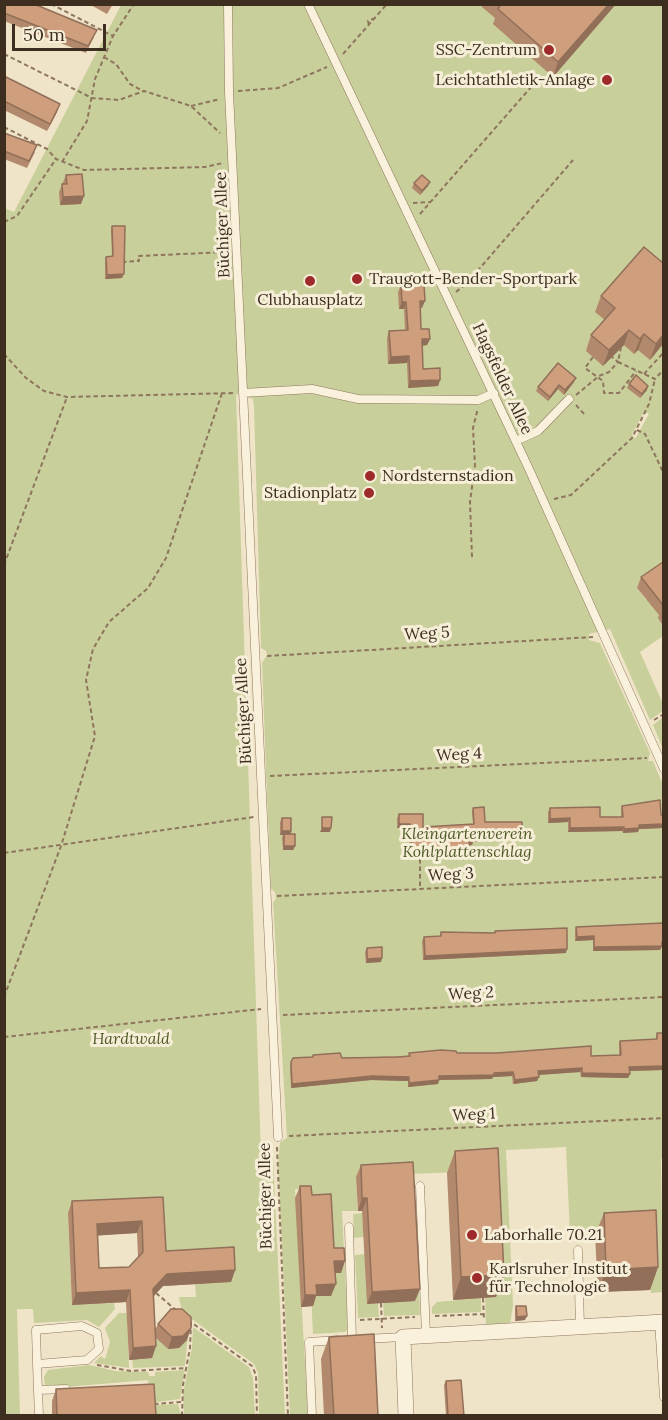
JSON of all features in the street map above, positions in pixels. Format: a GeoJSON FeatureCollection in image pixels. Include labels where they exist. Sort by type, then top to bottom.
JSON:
{"type":"FeatureCollection","features":[{"type":"Feature","properties":{"kind":"street"},"geometry":{"type":"LineString","coordinates":[[406,1416],[403,1337],[661,1322]]}},
{"type":"Feature","properties":{"kind":"lane","name":"Büchiger Allee"},"geometry":{"type":"LineString","coordinates":[[228,4],[229,92],[234,162],[262,816],[282,1137]]}},
{"type":"Feature","properties":{"kind":"lane","name":"Hagsfelder Allee"},"geometry":{"type":"LineString","coordinates":[[308,4],[494,393],[663,769]]}},
{"type":"Feature","properties":{"kind":"lane"},"geometry":{"type":"LineString","coordinates":[[243,393],[312,389],[358,399],[478,400],[494,393]]}},
{"type":"Feature","properties":{"kind":"lane"},"geometry":{"type":"LineString","coordinates":[[516,441],[538,431],[569,399]]}},
{"type":"Feature","properties":{"kind":"lane"},"geometry":{"type":"LineString","coordinates":[[420,1186],[426,1335]]}},
{"type":"Feature","properties":{"kind":"lane"},"geometry":{"type":"LineString","coordinates":[[349,1227],[352,1340]]}},
{"type":"Feature","properties":{"kind":"lane"},"geometry":{"type":"LineString","coordinates":[[578,1250],[580,1326]]}},
{"type":"Feature","properties":{"kind":"lane"},"geometry":{"type":"LineString","coordinates":[[661,1322],[663,1397]]}},
{"type":"Feature","properties":{"kind":"lane"},"geometry":{"type":"LineString","coordinates":[[37,1364],[87,1360],[99,1349],[100,1341],[97,1333],[82,1326],[36,1330],[37,1364],[39,1416]]}},
{"type":"Feature","properties":{"kind":"lane"},"geometry":{"type":"LineString","coordinates":[[312,1416],[309,1342],[403,1337]]}},
{"type":"Feature","properties":{"kind":"lane"},"geometry":{"type":"LineString","coordinates":[[38,1390],[70,1389]]}},
{"type":"Feature","properties":{"kind":"path"},"geometry":{"type":"LineString","coordinates":[[51,4],[113,36]]}},
{"type":"Feature","properties":{"kind":"path"},"geometry":{"type":"LineString","coordinates":[[62,162],[87,121],[104,57],[113,36],[134,4]]}},
{"type":"Feature","properties":{"kind":"path"},"geometry":{"type":"LineString","coordinates":[[190,106],[218,101],[229,92],[278,88],[321,71],[336,61],[387,4]]}},
{"type":"Feature","properties":{"kind":"path"},"geometry":{"type":"LineString","coordinates":[[4,54],[92,98],[119,100],[144,92]]}},
{"type":"Feature","properties":{"kind":"path"},"geometry":{"type":"LineString","coordinates":[[104,57],[116,64],[130,84],[144,92],[190,106],[233,146]]}},
{"type":"Feature","properties":{"kind":"path"},"geometry":{"type":"LineString","coordinates":[[420,214],[539,78]]}},
{"type":"Feature","properties":{"kind":"path"},"geometry":{"type":"LineString","coordinates":[[4,127],[47,149],[56,159],[84,170],[205,167],[234,162]]}},
{"type":"Feature","properties":{"kind":"path"},"geometry":{"type":"LineString","coordinates":[[4,222],[17,216],[56,159]]}},
{"type":"Feature","properties":{"kind":"path"},"geometry":{"type":"LineString","coordinates":[[447,296],[457,292],[468,282],[573,160]]}},
{"type":"Feature","properties":{"kind":"path"},"geometry":{"type":"LineString","coordinates":[[404,203],[431,202]]}},
{"type":"Feature","properties":{"kind":"path"},"geometry":{"type":"LineString","coordinates":[[122,262],[139,261],[138,256],[237,251]]}},
{"type":"Feature","properties":{"kind":"path"},"geometry":{"type":"LineString","coordinates":[[569,399],[580,393],[598,377],[609,372],[618,362],[624,345]]}},
{"type":"Feature","properties":{"kind":"path"},"geometry":{"type":"LineString","coordinates":[[644,374],[663,352]]}},
{"type":"Feature","properties":{"kind":"path"},"geometry":{"type":"LineString","coordinates":[[4,354],[26,378],[44,391],[67,397],[243,393]]}},
{"type":"Feature","properties":{"kind":"path"},"geometry":{"type":"LineString","coordinates":[[611,356],[618,362],[655,379]]}},
{"type":"Feature","properties":{"kind":"path"},"geometry":{"type":"LineString","coordinates":[[593,357],[585,368],[603,381],[604,393],[619,393],[636,371]]}},
{"type":"Feature","properties":{"kind":"path"},"geometry":{"type":"LineString","coordinates":[[544,501],[571,495],[618,453],[637,430],[649,404],[655,379],[663,369]]}},
{"type":"Feature","properties":{"kind":"path"},"geometry":{"type":"LineString","coordinates":[[4,997],[61,846],[95,736],[86,680],[93,649],[108,622],[148,588],[166,558],[222,393]]}},
{"type":"Feature","properties":{"kind":"path"},"geometry":{"type":"LineString","coordinates":[[4,565],[67,397]]}},
{"type":"Feature","properties":{"kind":"path"},"geometry":{"type":"LineString","coordinates":[[472,557],[470,502],[475,465],[473,428],[478,408]]}},
{"type":"Feature","properties":{"kind":"path"},"geometry":{"type":"LineString","coordinates":[[637,430],[645,434],[663,474]]}},
{"type":"Feature","properties":{"kind":"path","name":"Weg 5"},"geometry":{"type":"LineString","coordinates":[[267,656],[589,637]]}},
{"type":"Feature","properties":{"kind":"path","name":"Weg 4"},"geometry":{"type":"LineString","coordinates":[[261,777],[659,758]]}},
{"type":"Feature","properties":{"kind":"path"},"geometry":{"type":"LineString","coordinates":[[4,854],[262,816]]}},
{"type":"Feature","properties":{"kind":"path"},"geometry":{"type":"LineString","coordinates":[[420,859],[420,889]]}},
{"type":"Feature","properties":{"kind":"path","name":"Weg 3"},"geometry":{"type":"LineString","coordinates":[[275,896],[663,876]]}},
{"type":"Feature","properties":{"kind":"path","name":"Weg 2"},"geometry":{"type":"LineString","coordinates":[[279,1016],[663,997]]}},
{"type":"Feature","properties":{"kind":"path"},"geometry":{"type":"LineString","coordinates":[[4,1037],[273,1007]]}},
{"type":"Feature","properties":{"kind":"path","name":"Weg 1"},"geometry":{"type":"LineString","coordinates":[[282,1137],[663,1118]]}},
{"type":"Feature","properties":{"kind":"path","name":"Büchiger Allee"},"geometry":{"type":"LineString","coordinates":[[282,1137],[276,1162],[288,1416]]}},
{"type":"Feature","properties":{"kind":"path"},"geometry":{"type":"LineString","coordinates":[[156,1293],[191,1322],[252,1366],[256,1375],[258,1416]]}},
{"type":"Feature","properties":{"kind":"path"},"geometry":{"type":"LineString","coordinates":[[483,1298],[484,1332]]}},
{"type":"Feature","properties":{"kind":"path"},"geometry":{"type":"LineString","coordinates":[[381,1304],[382,1338]]}},
{"type":"Feature","properties":{"kind":"path"},"geometry":{"type":"LineString","coordinates":[[182,1416],[181,1402],[191,1322]]}},
{"type":"Feature","properties":{"kind":"path"},"geometry":{"type":"LineString","coordinates":[[87,1360],[103,1367],[131,1371],[186,1368]]}},
{"type":"Feature","properties":{"kind":"path"},"geometry":{"type":"LineString","coordinates":[[150,1404],[181,1402]]}},
{"type":"Feature","properties":{"kind":"green space"},"geometry":{"type":"Polygon","coordinates":[[[121,5],[663,5],[664,570],[637,588],[646,600],[649,598],[661,615],[658,618],[663,626],[663,636],[640,652],[663,704],[663,711],[650,720],[610,629],[589,634],[589,640],[600,643],[650,753],[648,761],[653,761],[663,785],[664,1158],[661,1159],[663,1292],[651,1293],[647,1233],[570,1236],[566,1147],[506,1150],[513,1305],[510,1325],[486,1325],[485,1298],[496,1297],[490,1171],[409,1174],[356,1178],[358,1211],[342,1211],[348,1329],[345,1332],[313,1334],[306,1189],[295,1189],[308,1415],[290,1415],[278,1164],[280,1142],[287,1138],[273,902],[276,899],[275,892],[271,889],[262,663],[267,655],[266,651],[261,648],[254,407],[253,399],[236,394],[261,1156],[273,1155],[285,1415],[259,1415],[258,1373],[254,1364],[182,1312],[179,1297],[196,1297],[195,1284],[231,1282],[162,1263],[159,1209],[68,1214],[72,1305],[114,1303],[115,1309],[99,1327],[87,1320],[34,1323],[33,1309],[17,1309],[20,1415],[5,1415],[4,208],[14,212],[121,5]],[[644,412],[632,434],[635,439],[649,414],[644,412]]]}},
{"type":"Feature","properties":{"kind":"green space"},"geometry":{"type":"Polygon","coordinates":[[[663,717],[663,749],[653,725],[663,717]]]}},
{"type":"Feature","properties":{"kind":"green space"},"geometry":{"type":"Polygon","coordinates":[[[362,1213],[364,1237],[354,1238],[353,1214],[362,1213]]]}},
{"type":"Feature","properties":{"kind":"green space"},"geometry":{"type":"Polygon","coordinates":[[[365,1254],[368,1304],[378,1304],[379,1317],[358,1318],[355,1255],[365,1254]]]}},
{"type":"Feature","properties":{"kind":"green space"},"geometry":{"type":"Polygon","coordinates":[[[419,1286],[420,1315],[384,1316],[383,1303],[419,1286]]]}},
{"type":"Feature","properties":{"kind":"green space"},"geometry":{"type":"Polygon","coordinates":[[[481,1298],[481,1312],[432,1314],[432,1307],[437,1302],[481,1298]]]}},
{"type":"Feature","properties":{"kind":"green space"},"geometry":{"type":"Polygon","coordinates":[[[119,1313],[127,1313],[129,1368],[94,1363],[101,1356],[105,1359],[110,1342],[105,1328],[119,1313]]]}},
{"type":"Feature","properties":{"kind":"green space"},"geometry":{"type":"Polygon","coordinates":[[[189,1324],[185,1366],[133,1368],[132,1359],[152,1358],[151,1338],[159,1338],[168,1349],[179,1348],[189,1324]]]}},
{"type":"Feature","properties":{"kind":"green space"},"geometry":{"type":"Polygon","coordinates":[[[193,1327],[249,1367],[253,1378],[255,1415],[184,1415],[183,1394],[192,1347],[193,1327]]]}},
{"type":"Feature","properties":{"kind":"green space"},"geometry":{"type":"Polygon","coordinates":[[[89,1365],[116,1371],[148,1372],[149,1376],[155,1376],[155,1372],[185,1370],[180,1399],[150,1403],[148,1380],[55,1388],[45,1386],[44,1377],[48,1370],[89,1365]]]}},
{"type":"Feature","properties":{"kind":"green space"},"geometry":{"type":"Polygon","coordinates":[[[178,1404],[181,1415],[151,1415],[150,1405],[178,1404]]]}},
{"type":"Feature","properties":{"kind":"building"},"geometry":{"type":"Polygon","coordinates":[[[4,4],[34,4],[97,30],[88,46],[4,13],[4,4]]]}},
{"type":"Feature","properties":{"kind":"building","name":"SSC-Zentrum"},"geometry":{"type":"Polygon","coordinates":[[[501,4],[609,4],[558,62],[498,9],[501,4]]]}},
{"type":"Feature","properties":{"kind":"building"},"geometry":{"type":"Polygon","coordinates":[[[4,76],[60,104],[50,124],[4,101],[4,76]]]}},
{"type":"Feature","properties":{"kind":"building"},"geometry":{"type":"Polygon","coordinates":[[[4,133],[37,145],[29,161],[4,151],[4,133]]]}},
{"type":"Feature","properties":{"kind":"building"},"geometry":{"type":"Polygon","coordinates":[[[82,174],[84,196],[63,197],[62,184],[67,184],[66,175],[82,174]]]}},
{"type":"Feature","properties":{"kind":"building"},"geometry":{"type":"Polygon","coordinates":[[[422,175],[430,182],[422,191],[414,183],[422,175]]]}},
{"type":"Feature","properties":{"kind":"building"},"geometry":{"type":"Polygon","coordinates":[[[112,226],[125,226],[124,274],[107,275],[106,257],[113,256],[112,226]]]}},
{"type":"Feature","properties":{"kind":"building"},"geometry":{"type":"Polygon","coordinates":[[[644,247],[663,263],[663,335],[656,344],[644,334],[640,339],[629,330],[609,350],[591,335],[615,308],[601,296],[644,247]]]}},
{"type":"Feature","properties":{"kind":"building"},"geometry":{"type":"Polygon","coordinates":[[[424,284],[425,301],[420,301],[421,329],[429,329],[430,339],[422,339],[423,369],[440,368],[440,380],[410,381],[409,356],[391,357],[389,331],[408,330],[406,302],[402,302],[401,285],[424,284]]]}},
{"type":"Feature","properties":{"kind":"building"},"geometry":{"type":"Polygon","coordinates":[[[558,363],[576,378],[565,390],[559,385],[550,397],[538,387],[558,363]]]}},
{"type":"Feature","properties":{"kind":"building"},"geometry":{"type":"Polygon","coordinates":[[[636,375],[648,386],[642,394],[629,384],[636,375]]]}},
{"type":"Feature","properties":{"kind":"building"},"geometry":{"type":"Polygon","coordinates":[[[663,562],[663,605],[641,577],[663,562]]]}},
{"type":"Feature","properties":{"kind":"building"},"geometry":{"type":"Polygon","coordinates":[[[660,800],[663,824],[639,825],[639,828],[624,829],[624,827],[570,828],[570,818],[550,819],[550,808],[600,807],[600,817],[623,817],[622,806],[660,800]]]}},
{"type":"Feature","properties":{"kind":"building"},"geometry":{"type":"Polygon","coordinates":[[[484,807],[485,822],[522,822],[522,833],[473,838],[473,841],[469,841],[470,850],[412,851],[410,824],[399,824],[399,814],[423,814],[423,827],[474,824],[473,808],[484,807]]]}},
{"type":"Feature","properties":{"kind":"building"},"geometry":{"type":"Polygon","coordinates":[[[322,817],[332,817],[331,828],[322,828],[322,817]]]}},
{"type":"Feature","properties":{"kind":"building"},"geometry":{"type":"Polygon","coordinates":[[[282,818],[291,818],[291,831],[282,831],[282,818]]]}},
{"type":"Feature","properties":{"kind":"building"},"geometry":{"type":"Polygon","coordinates":[[[284,834],[295,834],[295,846],[284,846],[284,834]]]}},
{"type":"Feature","properties":{"kind":"building"},"geometry":{"type":"Polygon","coordinates":[[[663,923],[662,946],[594,947],[594,936],[577,937],[576,927],[663,923]]]}},
{"type":"Feature","properties":{"kind":"building"},"geometry":{"type":"Polygon","coordinates":[[[567,928],[567,949],[425,956],[424,937],[441,936],[441,932],[495,933],[495,931],[567,928]]]}},
{"type":"Feature","properties":{"kind":"building"},"geometry":{"type":"Polygon","coordinates":[[[382,947],[382,958],[367,959],[367,948],[382,947]]]}},
{"type":"Feature","properties":{"kind":"building"},"geometry":{"type":"Polygon","coordinates":[[[657,1033],[663,1033],[663,1066],[629,1067],[630,1074],[582,1073],[582,1068],[538,1071],[539,1077],[515,1080],[513,1072],[494,1073],[494,1075],[439,1076],[439,1080],[409,1083],[409,1077],[372,1076],[292,1084],[291,1062],[293,1058],[313,1057],[313,1055],[340,1053],[342,1058],[398,1057],[410,1056],[409,1053],[441,1050],[457,1053],[497,1053],[591,1046],[591,1056],[621,1055],[620,1041],[657,1039],[657,1033]]]}},
{"type":"Feature","properties":{"kind":"building","name":"Laborhalle 70.21"},"geometry":{"type":"Polygon","coordinates":[[[498,1148],[504,1275],[461,1277],[455,1151],[498,1148]]]}},
{"type":"Feature","properties":{"kind":"building"},"geometry":{"type":"Polygon","coordinates":[[[413,1162],[420,1289],[372,1292],[367,1198],[362,1198],[361,1165],[413,1162]]]}},
{"type":"Feature","properties":{"kind":"building"},"geometry":{"type":"Polygon","coordinates":[[[300,1186],[311,1186],[312,1195],[331,1194],[334,1248],[344,1248],[345,1261],[334,1261],[336,1284],[316,1285],[317,1295],[305,1295],[300,1186]]]}},
{"type":"Feature","properties":{"kind":"building"},"geometry":{"type":"Polygon","coordinates":[[[163,1197],[166,1251],[234,1247],[235,1270],[167,1274],[153,1289],[156,1346],[133,1348],[130,1290],[76,1293],[72,1201],[163,1197]],[[142,1221],[97,1224],[99,1268],[129,1267],[143,1252],[142,1221]]]}},
{"type":"Feature","properties":{"kind":"building"},"geometry":{"type":"Polygon","coordinates":[[[656,1210],[658,1267],[606,1270],[604,1213],[656,1210]]]}},
{"type":"Feature","properties":{"kind":"building"},"geometry":{"type":"Polygon","coordinates":[[[516,1306],[526,1306],[527,1316],[517,1317],[516,1306]]]}},
{"type":"Feature","properties":{"kind":"building"},"geometry":{"type":"Polygon","coordinates":[[[171,1309],[182,1309],[191,1317],[191,1328],[183,1336],[172,1337],[158,1324],[171,1309]]]}},
{"type":"Feature","properties":{"kind":"building"},"geometry":{"type":"Polygon","coordinates":[[[374,1334],[378,1416],[334,1416],[329,1337],[374,1334]]]}},
{"type":"Feature","properties":{"kind":"building"},"geometry":{"type":"Polygon","coordinates":[[[461,1380],[464,1416],[448,1416],[446,1381],[461,1380]]]}},
{"type":"Feature","properties":{"kind":"building"},"geometry":{"type":"Polygon","coordinates":[[[154,1384],[156,1416],[57,1416],[56,1389],[154,1384]]]}},
{"type":"Feature","properties":{"kind":"place","name":"SSC-Zentrum"},"geometry":{"type":"Point","coordinates":[549,50]}},
{"type":"Feature","properties":{"kind":"place","name":"Leichtathletik-Anlage"},"geometry":{"type":"Point","coordinates":[607,80]}},
{"type":"Feature","properties":{"kind":"place","name":"Traugott-Bender-Sportpark"},"geometry":{"type":"Point","coordinates":[357,279]}},
{"type":"Feature","properties":{"kind":"place","name":"Clubhausplatz"},"geometry":{"type":"Point","coordinates":[310,281]}},
{"type":"Feature","properties":{"kind":"place","name":"Nordsternstadion"},"geometry":{"type":"Point","coordinates":[370,476]}},
{"type":"Feature","properties":{"kind":"place","name":"Stadionplatz"},"geometry":{"type":"Point","coordinates":[369,493]}},
{"type":"Feature","properties":{"kind":"place","name":"Laborhalle 70.21"},"geometry":{"type":"Point","coordinates":[472,1235]}},
{"type":"Feature","properties":{"kind":"place","name":"Karlsruher Institut für Technologie"},"geometry":{"type":"Point","coordinates":[477,1278]}},
{"type":"Feature","properties":{"kind":"park label","name":"Kleingartenverein Kohlplattenschlag"},"geometry":{"type":"Point","coordinates":[467,843]}},
{"type":"Feature","properties":{"kind":"park label","name":"Hardtwald"},"geometry":{"type":"Point","coordinates":[131,1039]}}]}
